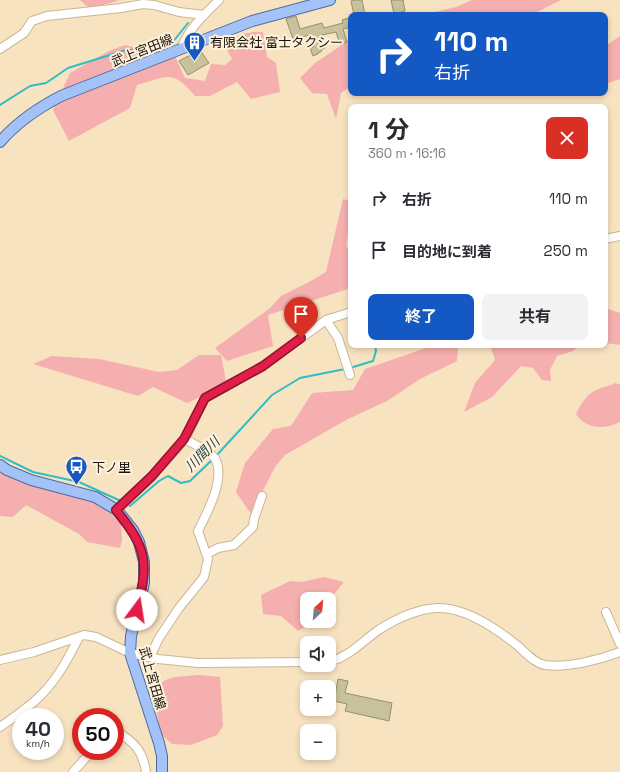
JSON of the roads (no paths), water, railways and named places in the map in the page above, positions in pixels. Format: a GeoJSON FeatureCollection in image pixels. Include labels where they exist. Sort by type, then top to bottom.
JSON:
{"type":"FeatureCollection","features":[{"type":"Feature","properties":{"kind":"main road","name":"武上宮田線"},"geometry":{"type":"LineString","coordinates":[[0,142],[19,122],[38,108],[56,99],[182,47],[252,21],[330,0]]}},
{"type":"Feature","properties":{"kind":"main road","name":"武上宮田線"},"geometry":{"type":"LineString","coordinates":[[0,465],[7,470],[31,480],[95,497],[116,510],[133,530],[139,542],[144,562],[144,583],[131,636],[130,653],[159,743],[162,756],[162,772]]}},
{"type":"Feature","properties":{"kind":"street"},"geometry":{"type":"LineString","coordinates":[[182,47],[185,38],[219,0]]}},
{"type":"Feature","properties":{"kind":"street"},"geometry":{"type":"LineString","coordinates":[[0,49],[24,33],[32,21],[46,16],[121,8],[142,4],[154,5],[179,12],[204,15]]}},
{"type":"Feature","properties":{"kind":"street"},"geometry":{"type":"LineString","coordinates":[[608,238],[620,236]]}},
{"type":"Feature","properties":{"kind":"street"},"geometry":{"type":"LineString","coordinates":[[116,510],[152,476],[184,439],[205,398],[263,366],[326,320],[348,313]]}},
{"type":"Feature","properties":{"kind":"street"},"geometry":{"type":"LineString","coordinates":[[326,320],[338,338],[350,375]]}},
{"type":"Feature","properties":{"kind":"street"},"geometry":{"type":"LineString","coordinates":[[150,657],[163,632],[204,577],[208,559],[198,531],[208,512],[219,476],[215,459],[208,452],[184,439]]}},
{"type":"Feature","properties":{"kind":"street"},"geometry":{"type":"LineString","coordinates":[[207,554],[218,548],[234,545],[252,527],[262,496]]}},
{"type":"Feature","properties":{"kind":"street"},"geometry":{"type":"LineString","coordinates":[[336,660],[342,658],[360,646],[379,630],[400,619],[417,611],[438,608],[471,615],[508,638],[535,661],[545,665],[561,665],[595,660],[620,652]]}},
{"type":"Feature","properties":{"kind":"street"},"geometry":{"type":"LineString","coordinates":[[606,612],[620,644]]}},
{"type":"Feature","properties":{"kind":"street"},"geometry":{"type":"LineString","coordinates":[[0,660],[34,652],[84,635],[96,637],[130,653],[150,657],[198,663],[300,662]]}},
{"type":"Feature","properties":{"kind":"street"},"geometry":{"type":"LineString","coordinates":[[0,727],[25,709],[42,694],[66,662],[79,637]]}},
{"type":"Feature","properties":{"kind":"street"},"geometry":{"type":"LineString","coordinates":[[124,736],[136,747],[144,759],[146,772]]}},
{"type":"Feature","properties":{"kind":"street"},"geometry":{"type":"LineString","coordinates":[[73,772],[84,760]]}},
{"type":"Feature","properties":{"kind":"waterway"},"geometry":{"type":"LineString","coordinates":[[0,105],[30,86],[46,83],[68,68],[126,50],[144,50],[172,43],[188,23]]}},
{"type":"Feature","properties":{"kind":"waterway","name":"川間川"},"geometry":{"type":"LineString","coordinates":[[350,368],[373,361],[376,348]]}},
{"type":"Feature","properties":{"kind":"waterway","name":"川間川"},"geometry":{"type":"LineString","coordinates":[[216,456],[272,395],[300,378],[345,369]]}},
{"type":"Feature","properties":{"kind":"waterway","name":"川間川"},"geometry":{"type":"LineString","coordinates":[[0,456],[33,472],[79,482],[123,502]]}},
{"type":"Feature","properties":{"kind":"waterway","name":"川間川"},"geometry":{"type":"LineString","coordinates":[[127,504],[130,506],[159,481],[168,476],[181,483],[190,481],[213,459]]}},
{"type":"Feature","properties":{"kind":"place","name":"有限会社 富士タクシー"},"geometry":{"type":"Point","coordinates":[194,62]}},
{"type":"Feature","properties":{"kind":"place","name":"下ノ里"},"geometry":{"type":"Point","coordinates":[77,486]}}]}
